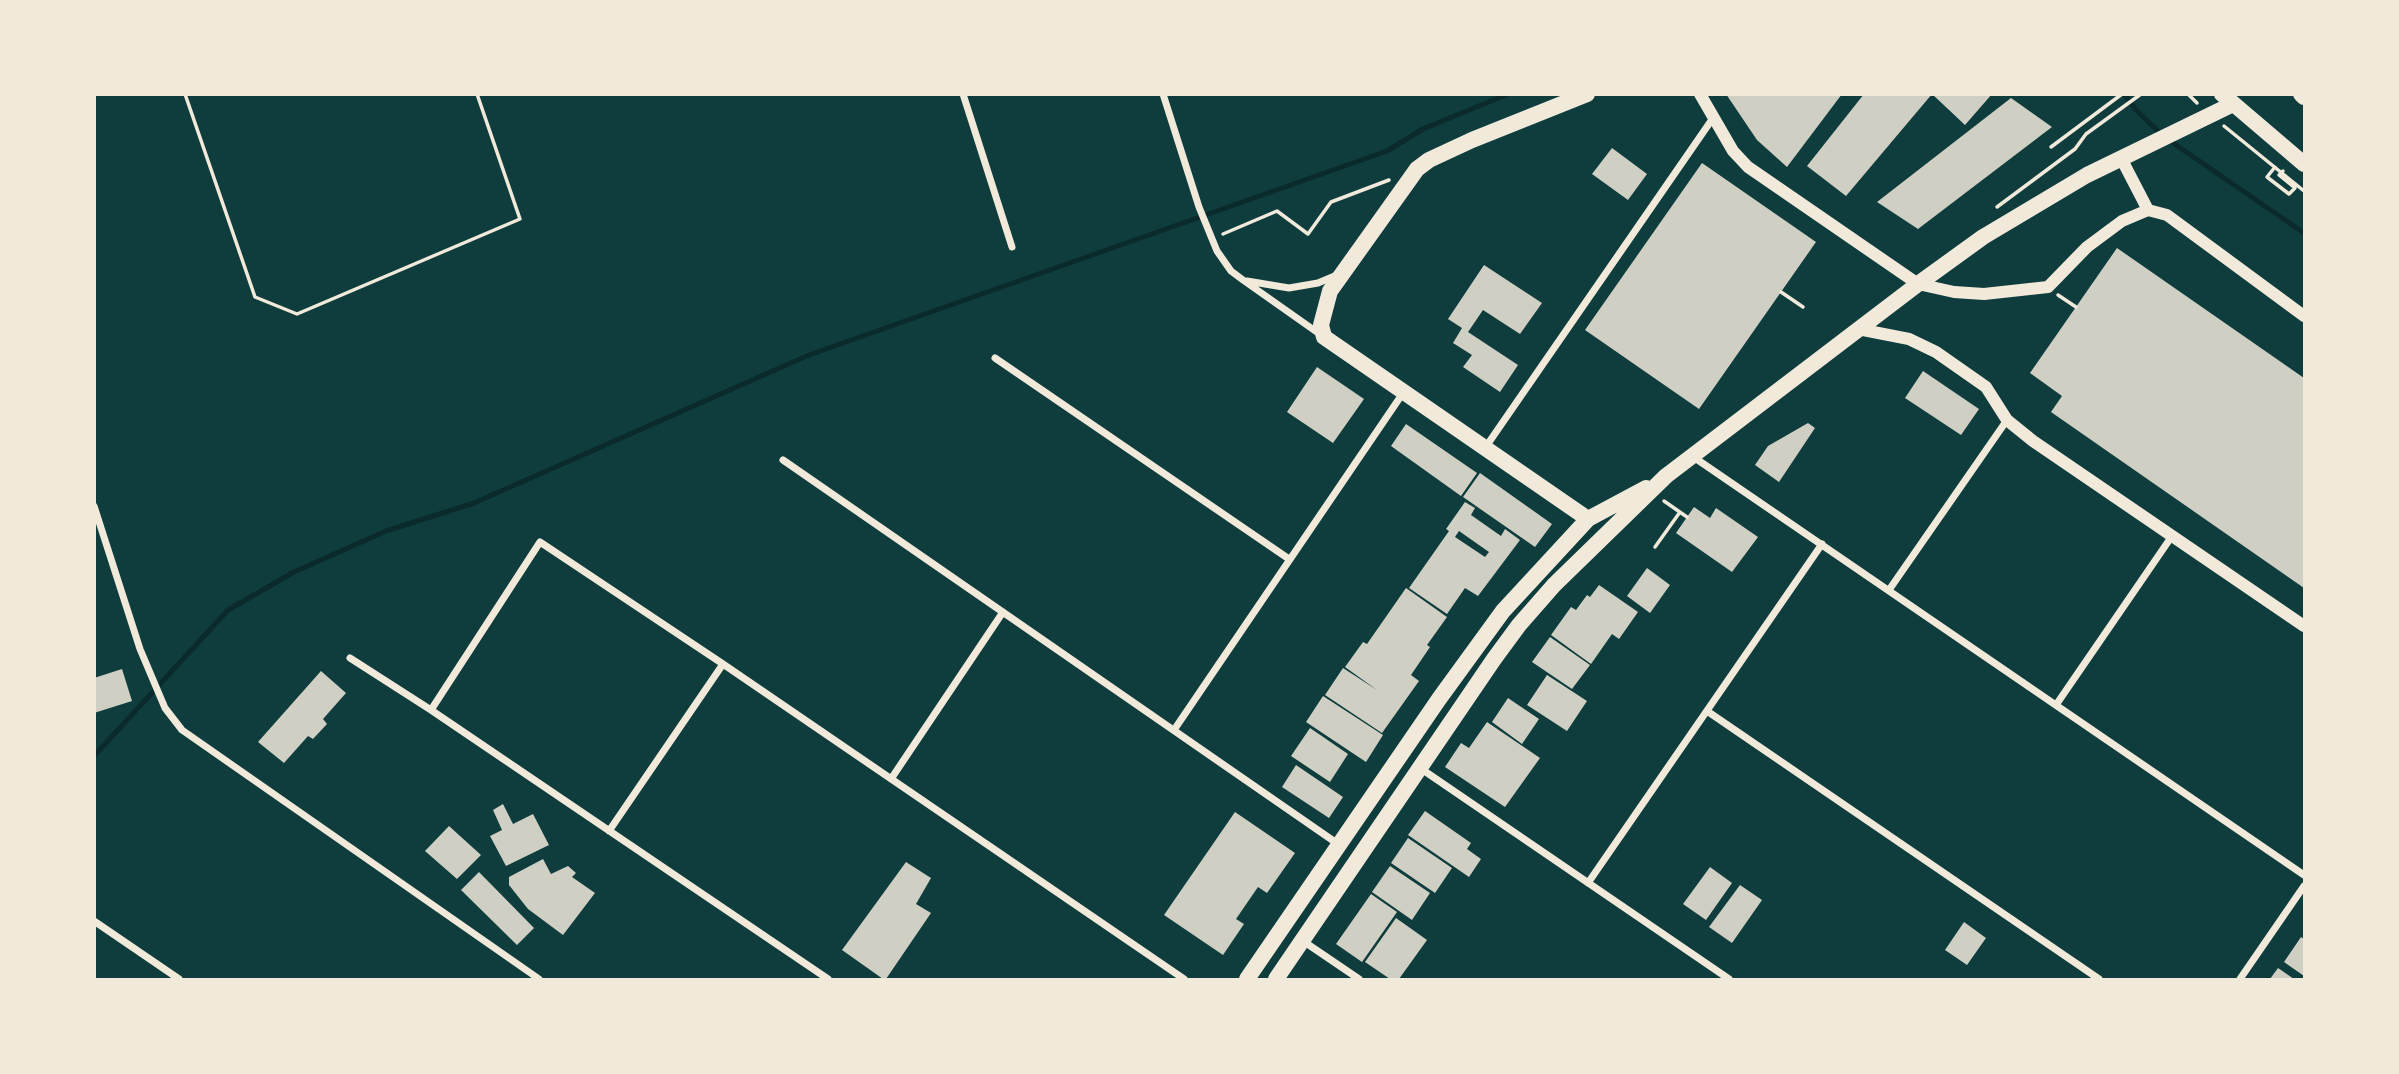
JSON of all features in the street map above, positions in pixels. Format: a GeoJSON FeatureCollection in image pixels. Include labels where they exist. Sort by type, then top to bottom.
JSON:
{"type":"FeatureCollection","features":[{"type":"Feature","properties":{"kind":"main road"},"geometry":{"type":"LineString","coordinates":[[1587,94],[1472,139],[1429,160],[1417,169],[1330,291],[1321,326],[1324,337],[1588,519]]}},
{"type":"Feature","properties":{"kind":"main road"},"geometry":{"type":"LineString","coordinates":[[1276,979],[1519,625],[1554,585],[1692,456],[1918,284],[2012,218],[2121,158],[2210,115],[2227,99],[2305,164]]}},
{"type":"Feature","properties":{"kind":"main road"},"geometry":{"type":"LineString","coordinates":[[1247,979],[1483,637],[1529,582],[1588,519],[1667,477]]}},
{"type":"Feature","properties":{"kind":"street"},"geometry":{"type":"LineString","coordinates":[[963,94],[1012,247]]}},
{"type":"Feature","properties":{"kind":"street"},"geometry":{"type":"LineString","coordinates":[[1163,94],[1207,229],[1223,261],[1242,280],[1324,337]]}},
{"type":"Feature","properties":{"kind":"street"},"geometry":{"type":"LineString","coordinates":[[1700,94],[1733,151],[1748,167],[1918,284],[1954,292],[1984,294],[2048,288],[2087,247],[2122,221],[2148,210],[2167,215],[2305,316]]}},
{"type":"Feature","properties":{"kind":"street"},"geometry":{"type":"LineString","coordinates":[[1485,448],[1713,118]]}},
{"type":"Feature","properties":{"kind":"street"},"geometry":{"type":"LineString","coordinates":[[2121,158],[2148,210]]}},
{"type":"Feature","properties":{"kind":"street"},"geometry":{"type":"LineString","coordinates":[[1242,280],[1301,288],[1342,272]]}},
{"type":"Feature","properties":{"kind":"street"},"geometry":{"type":"LineString","coordinates":[[1858,330],[1909,339],[1936,352],[1986,387],[2007,420],[2033,441],[2305,626]]}},
{"type":"Feature","properties":{"kind":"street"},"geometry":{"type":"LineString","coordinates":[[995,358],[1289,559]]}},
{"type":"Feature","properties":{"kind":"street"},"geometry":{"type":"LineString","coordinates":[[1174,730],[1404,392]]}},
{"type":"Feature","properties":{"kind":"street"},"geometry":{"type":"LineString","coordinates":[[1889,590],[2007,420]]}},
{"type":"Feature","properties":{"kind":"street"},"geometry":{"type":"LineString","coordinates":[[1692,456],[2305,875]]}},
{"type":"Feature","properties":{"kind":"street"},"geometry":{"type":"LineString","coordinates":[[783,460],[1339,845]]}},
{"type":"Feature","properties":{"kind":"street"},"geometry":{"type":"LineString","coordinates":[[94,506],[140,649],[165,708],[182,730],[539,979]]}},
{"type":"Feature","properties":{"kind":"street"},"geometry":{"type":"LineString","coordinates":[[2056,705],[2172,536]]}},
{"type":"Feature","properties":{"kind":"street"},"geometry":{"type":"LineString","coordinates":[[430,710],[540,542],[1184,979]]}},
{"type":"Feature","properties":{"kind":"street"},"geometry":{"type":"LineString","coordinates":[[1588,883],[1822,544]]}},
{"type":"Feature","properties":{"kind":"street"},"geometry":{"type":"LineString","coordinates":[[891,779],[1003,612]]}},
{"type":"Feature","properties":{"kind":"street"},"geometry":{"type":"LineString","coordinates":[[349,658],[828,979]]}},
{"type":"Feature","properties":{"kind":"street"},"geometry":{"type":"LineString","coordinates":[[609,831],[723,664]]}},
{"type":"Feature","properties":{"kind":"street"},"geometry":{"type":"LineString","coordinates":[[1707,711],[2099,979]]}},
{"type":"Feature","properties":{"kind":"street"},"geometry":{"type":"LineString","coordinates":[[1419,768],[1729,979]]}},
{"type":"Feature","properties":{"kind":"street"},"geometry":{"type":"LineString","coordinates":[[2240,979],[2305,886]]}},
{"type":"Feature","properties":{"kind":"street"},"geometry":{"type":"LineString","coordinates":[[94,922],[179,979]]}},
{"type":"Feature","properties":{"kind":"street"},"geometry":{"type":"LineString","coordinates":[[1302,940],[1359,979]]}},
{"type":"Feature","properties":{"kind":"path"},"geometry":{"type":"LineString","coordinates":[[185,94],[255,297],[297,314],[520,219],[477,94]]}},
{"type":"Feature","properties":{"kind":"path"},"geometry":{"type":"LineString","coordinates":[[2051,147],[2122,94]]}},
{"type":"Feature","properties":{"kind":"path"},"geometry":{"type":"LineString","coordinates":[[2110,116],[2141,94]]}},
{"type":"Feature","properties":{"kind":"path"},"geometry":{"type":"LineString","coordinates":[[2210,115],[2305,191]]}},
{"type":"Feature","properties":{"kind":"path"},"geometry":{"type":"LineString","coordinates":[[2275,167],[2267,177],[2289,194],[2295,188],[2279,175]]}},
{"type":"Feature","properties":{"kind":"path"},"geometry":{"type":"LineString","coordinates":[[1211,239],[1277,211],[1308,234],[1331,202],[1417,169]]}},
{"type":"Feature","properties":{"kind":"path"},"geometry":{"type":"LineString","coordinates":[[1781,292],[1803,307]]}},
{"type":"Feature","properties":{"kind":"path"},"geometry":{"type":"LineString","coordinates":[[1664,501],[1687,517]]}},
{"type":"Feature","properties":{"kind":"path"},"geometry":{"type":"LineString","coordinates":[[1655,547],[1680,512]]}},
{"type":"Feature","properties":{"kind":"building"},"geometry":{"type":"Polygon","coordinates":[[[1726,94],[1842,94],[1787,167],[1757,140],[1726,94]]]}},
{"type":"Feature","properties":{"kind":"building"},"geometry":{"type":"Polygon","coordinates":[[[1864,94],[1932,94],[1846,196],[1807,166],[1864,94]]]}},
{"type":"Feature","properties":{"kind":"building"},"geometry":{"type":"Polygon","coordinates":[[[1932,94],[1992,94],[1965,125],[1932,94]]]}},
{"type":"Feature","properties":{"kind":"building"},"geometry":{"type":"Polygon","coordinates":[[[2011,98],[2052,127],[1918,229],[1877,202],[2011,98]]]}},
{"type":"Feature","properties":{"kind":"building"},"geometry":{"type":"Polygon","coordinates":[[[1612,148],[1647,174],[1628,200],[1592,174],[1612,148]]]}},
{"type":"Feature","properties":{"kind":"building"},"geometry":{"type":"Polygon","coordinates":[[[1702,163],[1816,242],[1699,409],[1585,330],[1702,163]]]}},
{"type":"Feature","properties":{"kind":"building"},"geometry":{"type":"Polygon","coordinates":[[[2117,248],[2304,378],[2304,588],[2051,412],[2062,396],[2030,373],[2117,248]]]}},
{"type":"Feature","properties":{"kind":"building"},"geometry":{"type":"Polygon","coordinates":[[[1484,265],[1542,303],[1520,334],[1483,310],[1468,332],[1518,365],[1500,392],[1463,367],[1472,355],[1453,343],[1462,328],[1448,319],[1484,265]]]}},
{"type":"Feature","properties":{"kind":"building"},"geometry":{"type":"Polygon","coordinates":[[[1317,367],[1364,399],[1333,443],[1287,412],[1317,367]]]}},
{"type":"Feature","properties":{"kind":"building"},"geometry":{"type":"Polygon","coordinates":[[[1923,371],[1979,409],[1961,435],[1905,398],[1923,371]]]}},
{"type":"Feature","properties":{"kind":"building"},"geometry":{"type":"Polygon","coordinates":[[[1808,423],[1815,428],[1779,482],[1755,465],[1768,446],[1808,423]]]}},
{"type":"Feature","properties":{"kind":"building"},"geometry":{"type":"Polygon","coordinates":[[[1406,424],[1477,473],[1461,496],[1391,446],[1406,424]]]}},
{"type":"Feature","properties":{"kind":"building"},"geometry":{"type":"Polygon","coordinates":[[[1480,473],[1552,524],[1535,547],[1463,497],[1480,473]]]}},
{"type":"Feature","properties":{"kind":"building"},"geometry":{"type":"Polygon","coordinates":[[[1465,502],[1475,508],[1471,515],[1501,536],[1505,529],[1520,540],[1478,596],[1465,588],[1447,614],[1409,588],[1449,531],[1446,529],[1465,502]],[[1459,531],[1455,537],[1485,557],[1489,552],[1459,531]]]}},
{"type":"Feature","properties":{"kind":"building"},"geometry":{"type":"Polygon","coordinates":[[[1694,507],[1710,518],[1716,508],[1758,537],[1732,572],[1676,533],[1694,507]]]}},
{"type":"Feature","properties":{"kind":"building"},"geometry":{"type":"Polygon","coordinates":[[[1647,568],[1670,585],[1650,613],[1627,596],[1647,568]]]}},
{"type":"Feature","properties":{"kind":"building"},"geometry":{"type":"Polygon","coordinates":[[[1599,585],[1638,612],[1619,639],[1612,634],[1591,664],[1551,635],[1571,607],[1576,610],[1599,585]]]}},
{"type":"Feature","properties":{"kind":"building"},"geometry":{"type":"Polygon","coordinates":[[[1406,588],[1447,617],[1427,645],[1430,647],[1411,675],[1419,681],[1382,733],[1325,695],[1343,668],[1377,690],[1345,667],[1363,642],[1367,644],[1406,588]]]}},
{"type":"Feature","properties":{"kind":"building"},"geometry":{"type":"Polygon","coordinates":[[[1550,637],[1590,665],[1572,689],[1532,662],[1550,637]]]}},
{"type":"Feature","properties":{"kind":"building"},"geometry":{"type":"Polygon","coordinates":[[[122,669],[132,701],[94,713],[94,678],[122,669]]]}},
{"type":"Feature","properties":{"kind":"building"},"geometry":{"type":"Polygon","coordinates":[[[321,671],[346,693],[323,719],[327,724],[313,739],[308,736],[284,763],[258,742],[321,671]]]}},
{"type":"Feature","properties":{"kind":"building"},"geometry":{"type":"Polygon","coordinates":[[[1547,675],[1587,701],[1567,731],[1527,705],[1547,675]]]}},
{"type":"Feature","properties":{"kind":"building"},"geometry":{"type":"Polygon","coordinates":[[[1323,696],[1383,735],[1366,762],[1306,722],[1323,696]]]}},
{"type":"Feature","properties":{"kind":"building"},"geometry":{"type":"Polygon","coordinates":[[[1508,698],[1539,719],[1522,744],[1492,722],[1508,698]]]}},
{"type":"Feature","properties":{"kind":"building"},"geometry":{"type":"Polygon","coordinates":[[[1487,722],[1540,758],[1505,807],[1445,767],[1461,743],[1469,748],[1487,722]]]}},
{"type":"Feature","properties":{"kind":"building"},"geometry":{"type":"Polygon","coordinates":[[[1310,728],[1348,754],[1330,782],[1291,756],[1310,728]]]}},
{"type":"Feature","properties":{"kind":"building"},"geometry":{"type":"Polygon","coordinates":[[[1296,765],[1343,797],[1329,818],[1282,787],[1296,765]]]}},
{"type":"Feature","properties":{"kind":"building"},"geometry":{"type":"Polygon","coordinates":[[[503,804],[513,824],[533,814],[549,845],[506,866],[490,836],[502,830],[493,810],[503,804]]]}},
{"type":"Feature","properties":{"kind":"building"},"geometry":{"type":"Polygon","coordinates":[[[1425,811],[1471,843],[1467,849],[1481,859],[1469,877],[1408,835],[1425,811]]]}},
{"type":"Feature","properties":{"kind":"building"},"geometry":{"type":"Polygon","coordinates":[[[1235,812],[1295,853],[1267,893],[1258,887],[1236,919],[1244,924],[1223,955],[1164,915],[1235,812]]]}},
{"type":"Feature","properties":{"kind":"building"},"geometry":{"type":"Polygon","coordinates":[[[449,826],[481,855],[457,879],[425,851],[449,826]]]}},
{"type":"Feature","properties":{"kind":"building"},"geometry":{"type":"Polygon","coordinates":[[[1408,838],[1452,868],[1435,893],[1391,863],[1408,838]]]}},
{"type":"Feature","properties":{"kind":"building"},"geometry":{"type":"Polygon","coordinates":[[[543,859],[551,874],[568,866],[576,873],[572,877],[595,893],[563,935],[528,909],[509,885],[509,877],[543,859]]]}},
{"type":"Feature","properties":{"kind":"building"},"geometry":{"type":"Polygon","coordinates":[[[906,862],[931,878],[916,904],[931,913],[886,979],[883,979],[842,950],[906,862]]]}},
{"type":"Feature","properties":{"kind":"building"},"geometry":{"type":"Polygon","coordinates":[[[1390,866],[1430,893],[1412,920],[1372,892],[1390,866]]]}},
{"type":"Feature","properties":{"kind":"building"},"geometry":{"type":"Polygon","coordinates":[[[1710,867],[1732,883],[1706,920],[1683,904],[1710,867]]]}},
{"type":"Feature","properties":{"kind":"building"},"geometry":{"type":"Polygon","coordinates":[[[479,872],[534,928],[517,945],[461,890],[479,872]]]}},
{"type":"Feature","properties":{"kind":"building"},"geometry":{"type":"Polygon","coordinates":[[[1740,885],[1762,900],[1732,943],[1709,927],[1740,885]]]}},
{"type":"Feature","properties":{"kind":"building"},"geometry":{"type":"Polygon","coordinates":[[[1371,894],[1397,912],[1362,962],[1336,944],[1371,894]]]}},
{"type":"Feature","properties":{"kind":"building"},"geometry":{"type":"Polygon","coordinates":[[[1396,918],[1427,940],[1399,979],[1390,979],[1365,962],[1396,918]]]}},
{"type":"Feature","properties":{"kind":"building"},"geometry":{"type":"Polygon","coordinates":[[[1964,922],[1986,938],[1967,965],[1945,950],[1964,922]]]}},
{"type":"Feature","properties":{"kind":"building"},"geometry":{"type":"Polygon","coordinates":[[[2301,937],[2304,939],[2304,976],[2284,962],[2301,937]]]}},
{"type":"Feature","properties":{"kind":"building"},"geometry":{"type":"Polygon","coordinates":[[[2278,968],[2294,979],[2270,979],[2278,968]]]}},
{"type":"Feature","properties":{"kind":"waterway"},"geometry":{"type":"LineString","coordinates":[[94,756],[228,610],[294,572],[386,531],[474,503],[809,355],[1387,151],[1423,129],[1508,94]]}},
{"type":"Feature","properties":{"kind":"waterway"},"geometry":{"type":"LineString","coordinates":[[2124,94],[2163,136],[2304,233]]}}]}
